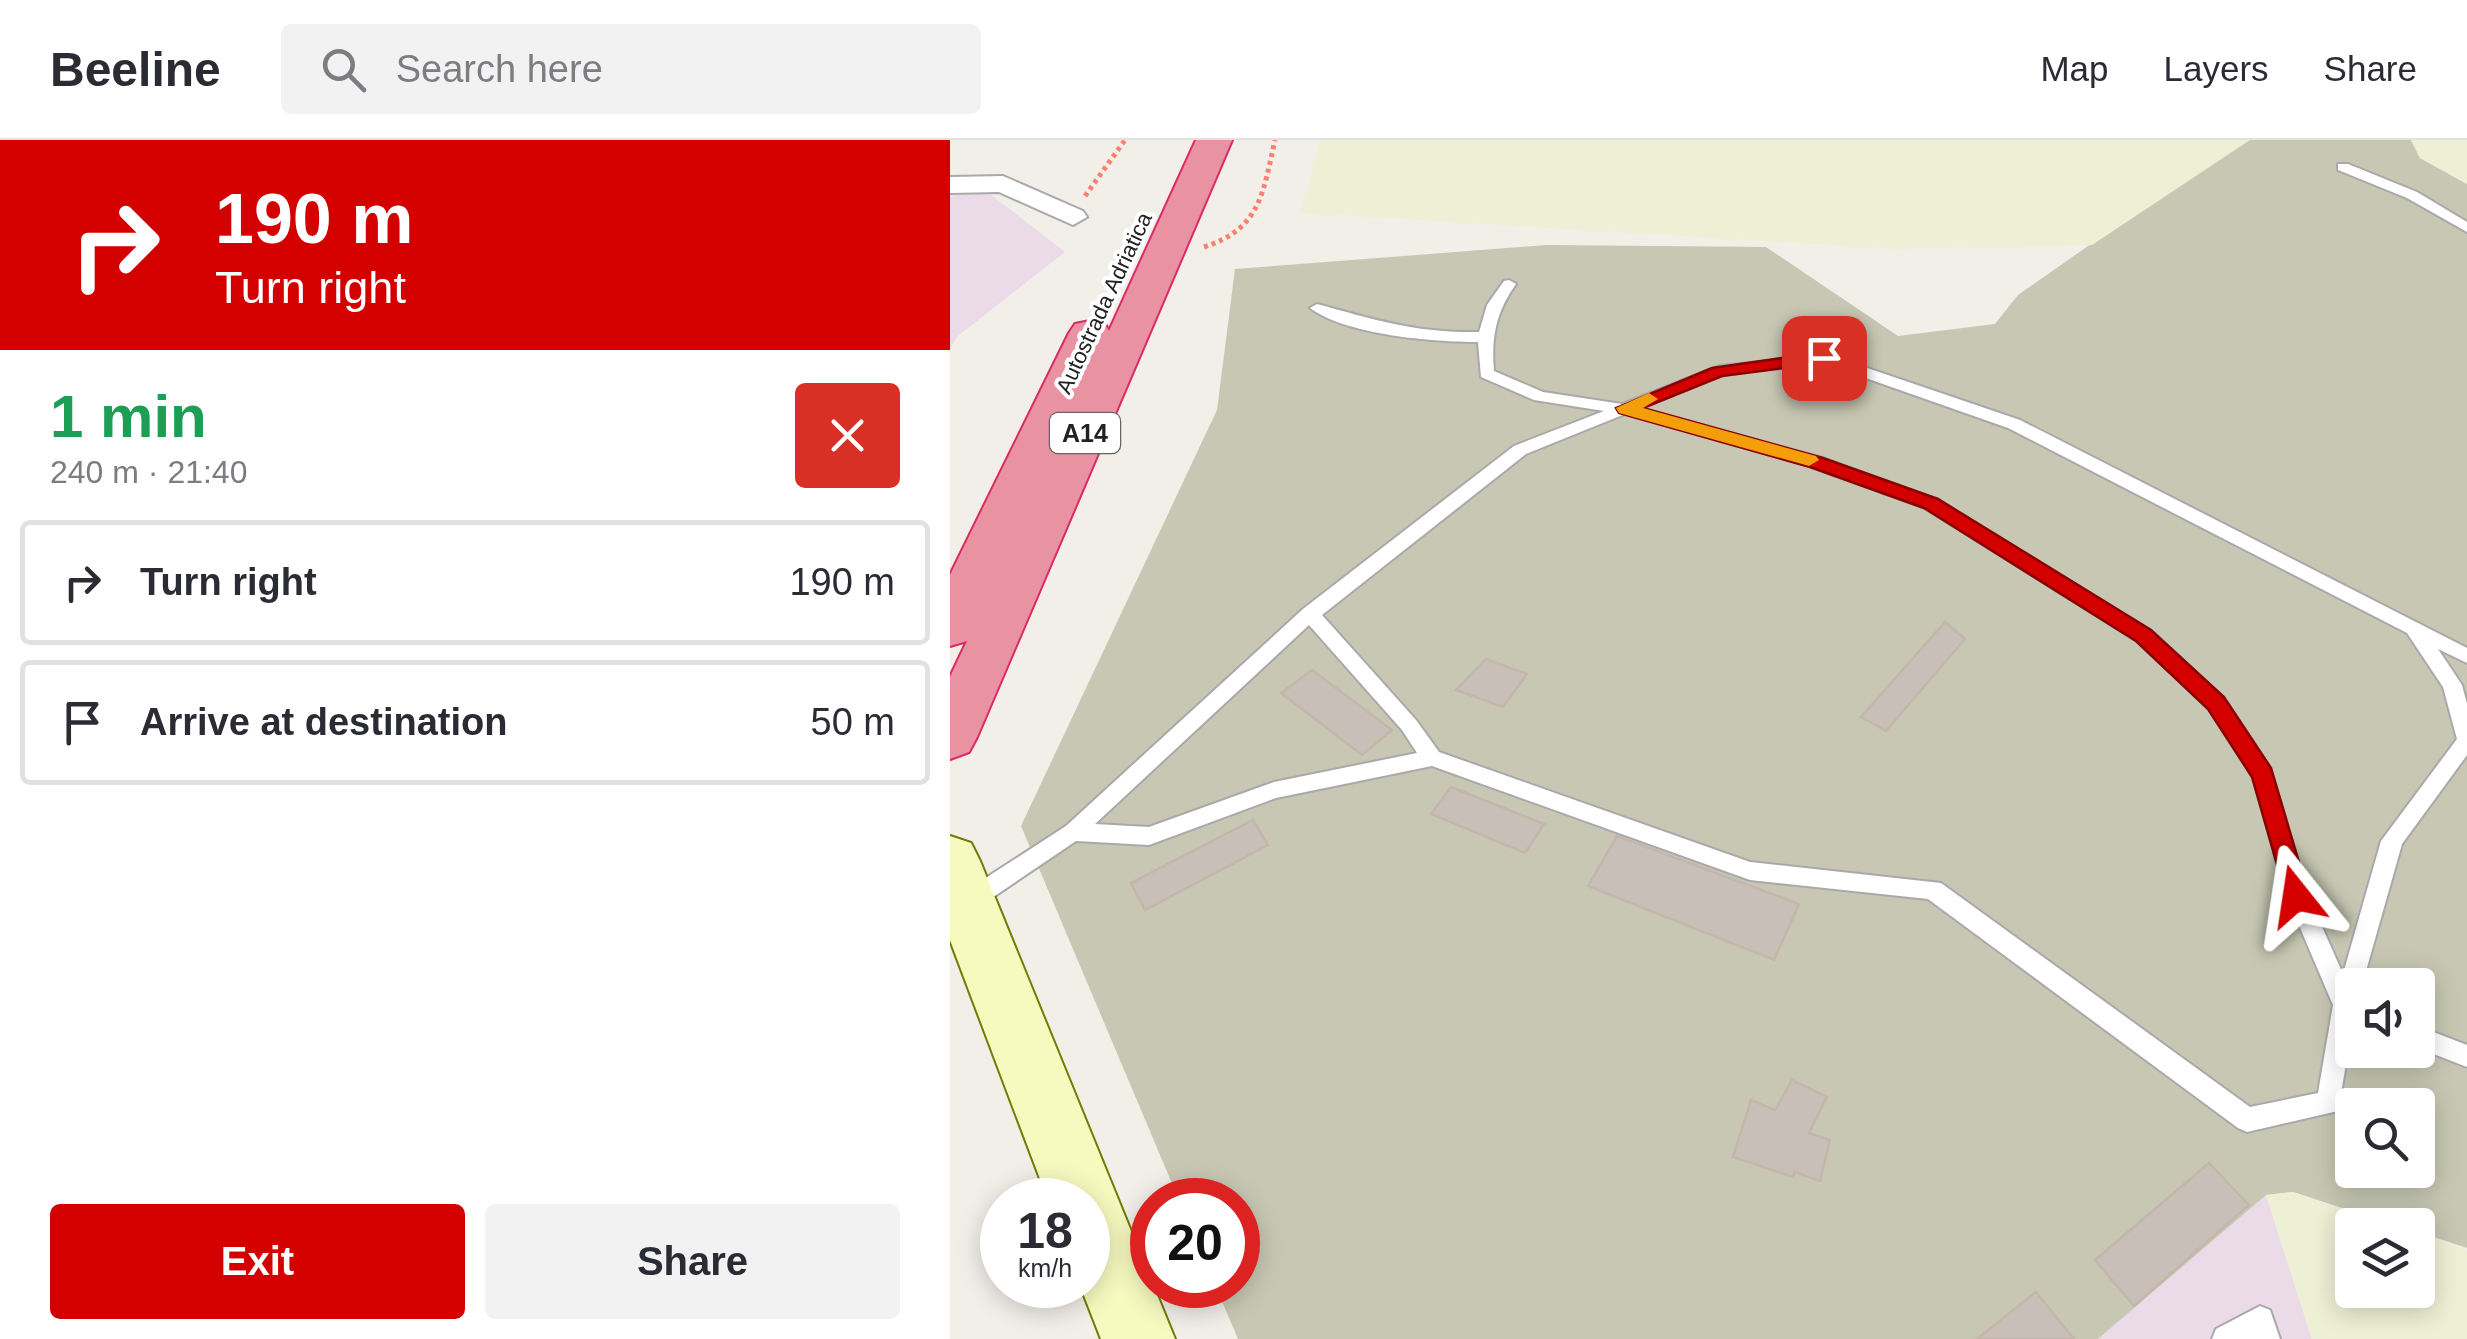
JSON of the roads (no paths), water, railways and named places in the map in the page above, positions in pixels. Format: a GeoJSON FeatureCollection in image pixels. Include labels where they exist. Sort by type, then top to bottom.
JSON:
{"type":"FeatureCollection","features":[{"type":"Feature","properties":{"kind":"highway","name":"Autostrada Adriatica"},"geometry":{"type":"LineString","coordinates":[[950,627],[1180,140]]}},
{"type":"Feature","properties":{"kind":"highway","name":"Autostrada Adriatica"},"geometry":{"type":"LineString","coordinates":[[952,732],[1214,140]]}},
{"type":"Feature","properties":{"kind":"main road"},"geometry":{"type":"LineString","coordinates":[[958,882],[1074,1178]]}},
{"type":"Feature","properties":{"kind":"main road"},"geometry":{"type":"LineString","coordinates":[[1110,1267],[1138,1339]]}},
{"type":"Feature","properties":{"kind":"street"},"geometry":{"type":"LineString","coordinates":[[950,185],[1004,184],[1072,217]]}},
{"type":"Feature","properties":{"kind":"lane"},"geometry":{"type":"LineString","coordinates":[[2343,167],[2412,195],[2467,228]]}},
{"type":"Feature","properties":{"kind":"lane"},"geometry":{"type":"LineString","coordinates":[[1510,284],[1490,307],[1482,337],[1487,374],[1540,396],[1625,408],[1816,462],[1931,504],[2144,636],[2216,703],[2263,775],[2296,896],[2335,982]]}},
{"type":"Feature","properties":{"kind":"lane"},"geometry":{"type":"LineString","coordinates":[[1317,308],[1352,321],[1428,339],[1482,337]]}},
{"type":"Feature","properties":{"kind":"lane"},"geometry":{"type":"LineString","coordinates":[[958,882],[1073,832],[1310,614],[1520,450],[1719,372],[1824,358],[2014,424],[2467,656]]}},
{"type":"Feature","properties":{"kind":"lane"},"geometry":{"type":"LineString","coordinates":[[1310,614],[1409,725],[1432,758]]}},
{"type":"Feature","properties":{"kind":"lane"},"geometry":{"type":"LineString","coordinates":[[2359,968],[2392,841],[2466,740],[2452,685],[2413,628]]}},
{"type":"Feature","properties":{"kind":"lane"},"geometry":{"type":"LineString","coordinates":[[1073,832],[1148,836],[1274,790],[1432,758],[1750,871],[1933,890],[2247,1120],[2329,1104],[2336,1068]]}},
{"type":"Feature","properties":{"kind":"lane"},"geometry":{"type":"LineString","coordinates":[[2435,1044],[2467,1056]]}},
{"type":"Feature","properties":{"kind":"lane"},"geometry":{"type":"LineString","coordinates":[[2226,1339],[2260,1320],[2266,1339]]}}]}
